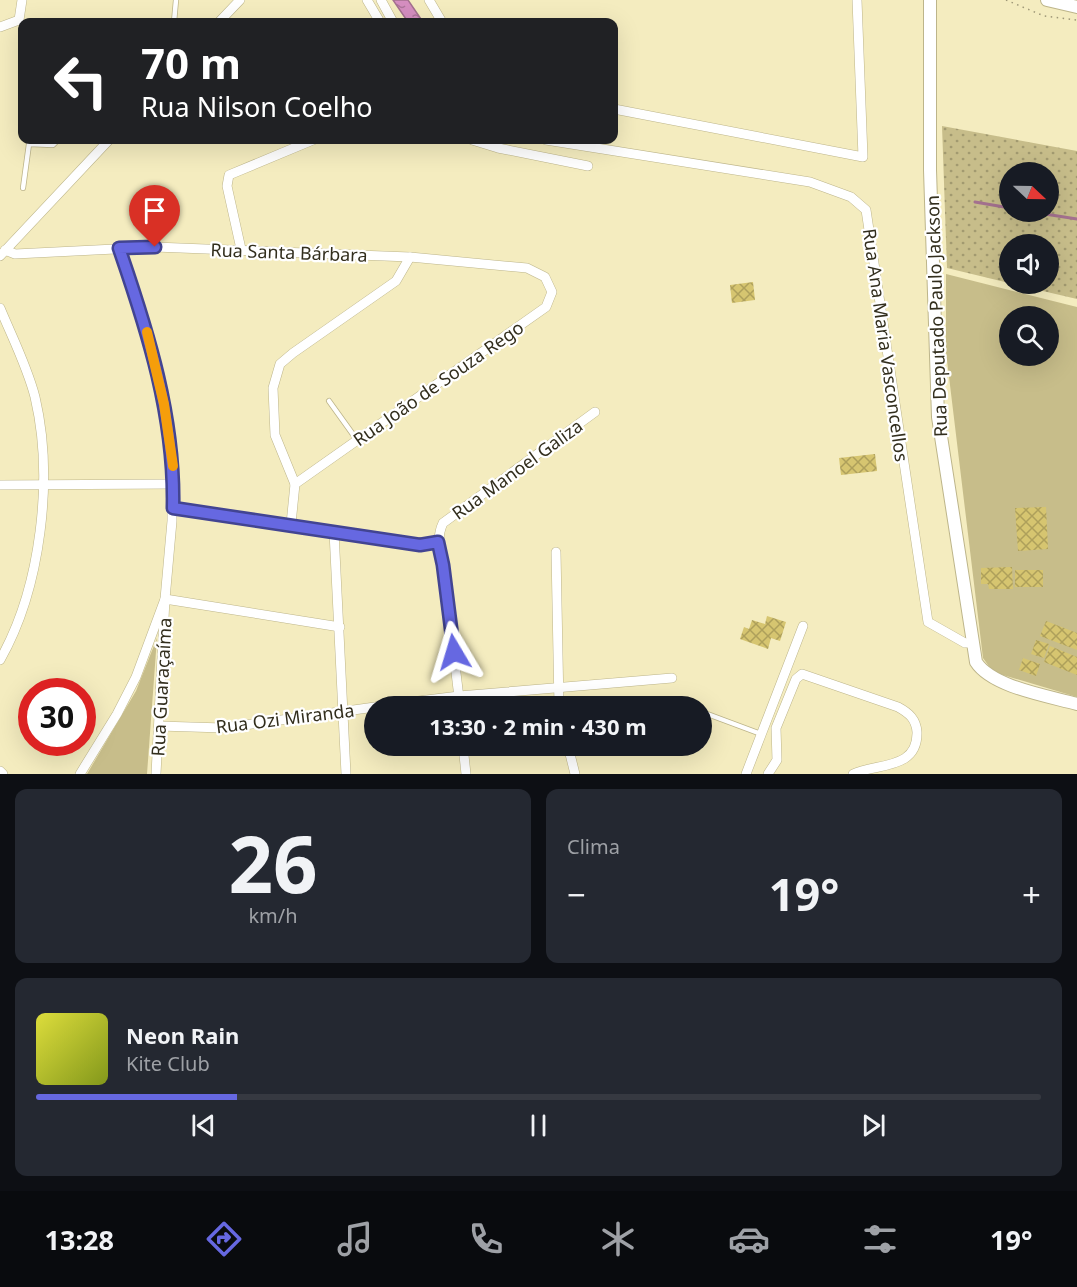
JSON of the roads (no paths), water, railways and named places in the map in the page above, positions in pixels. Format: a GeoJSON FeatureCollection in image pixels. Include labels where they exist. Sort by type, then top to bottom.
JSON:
{"type":"FeatureCollection","features":[{"type":"Feature","properties":{"kind":"main road","name":"Rua Deputado Paulo Jackson"},"geometry":{"type":"LineString","coordinates":[[930,0],[930,170],[938,417],[969,643],[976,662],[989,676],[1077,704]]}},
{"type":"Feature","properties":{"kind":"main road"},"geometry":{"type":"LineString","coordinates":[[1047,0],[1077,7]]}},
{"type":"Feature","properties":{"kind":"street"},"geometry":{"type":"LineString","coordinates":[[19,18],[22,0]]}},
{"type":"Feature","properties":{"kind":"street"},"geometry":{"type":"LineString","coordinates":[[223,18],[240,0]]}},
{"type":"Feature","properties":{"kind":"street"},"geometry":{"type":"LineString","coordinates":[[367,0],[378,18]]}},
{"type":"Feature","properties":{"kind":"street"},"geometry":{"type":"LineString","coordinates":[[381,0],[391,18]]}},
{"type":"Feature","properties":{"kind":"street"},"geometry":{"type":"LineString","coordinates":[[429,0],[440,18]]}},
{"type":"Feature","properties":{"kind":"street"},"geometry":{"type":"LineString","coordinates":[[618,110],[863,157],[856,0]]}},
{"type":"Feature","properties":{"kind":"street"},"geometry":{"type":"LineString","coordinates":[[0,27],[18,20]]}},
{"type":"Feature","properties":{"kind":"street"},"geometry":{"type":"LineString","coordinates":[[3,253],[103,144]]}},
{"type":"Feature","properties":{"kind":"street"},"geometry":{"type":"LineString","coordinates":[[241,249],[227,186],[229,175],[303,144]]}},
{"type":"Feature","properties":{"kind":"street"},"geometry":{"type":"LineString","coordinates":[[485,144],[588,166]]}},
{"type":"Feature","properties":{"kind":"street","name":"Rua Ana Maria Vasconcellos"},"geometry":{"type":"LineString","coordinates":[[571,144],[810,182],[851,197],[866,210],[928,622],[969,643]]}},
{"type":"Feature","properties":{"kind":"street"},"geometry":{"type":"LineString","coordinates":[[80,774],[136,677],[165,600],[173,508],[172,453],[153,354],[119,248]]}},
{"type":"Feature","properties":{"kind":"street","name":"Rua Santa Bárbara"},"geometry":{"type":"LineString","coordinates":[[3,253],[119,248],[241,249],[410,257],[527,268],[537,271]]}},
{"type":"Feature","properties":{"kind":"street"},"geometry":{"type":"LineString","coordinates":[[291,524],[295,484],[275,435],[275,374],[280,364],[293,353],[396,281],[410,257]]}},
{"type":"Feature","properties":{"kind":"street","name":"Rua João de Souza Rego"},"geometry":{"type":"LineString","coordinates":[[295,484],[546,307],[552,292],[545,277],[537,271]]}},
{"type":"Feature","properties":{"kind":"street"},"geometry":{"type":"LineString","coordinates":[[0,308],[35,397],[42,445],[43,485],[38,534],[28,587],[11,641],[0,660]]}},
{"type":"Feature","properties":{"kind":"street","name":"Rua Manoel Galiza"},"geometry":{"type":"LineString","coordinates":[[438,542],[442,524],[595,412]]}},
{"type":"Feature","properties":{"kind":"street"},"geometry":{"type":"LineString","coordinates":[[0,484],[173,484]]}},
{"type":"Feature","properties":{"kind":"street"},"geometry":{"type":"LineString","coordinates":[[173,508],[420,545],[438,542],[443,565],[459,696]]}},
{"type":"Feature","properties":{"kind":"street"},"geometry":{"type":"LineString","coordinates":[[334,532],[346,774]]}},
{"type":"Feature","properties":{"kind":"street"},"geometry":{"type":"LineString","coordinates":[[556,552],[558,696]]}},
{"type":"Feature","properties":{"kind":"street"},"geometry":{"type":"LineString","coordinates":[[165,600],[340,627]]}},
{"type":"Feature","properties":{"kind":"street","name":"Rua Guaraçaíma"},"geometry":{"type":"LineString","coordinates":[[156,774],[165,600]]}},
{"type":"Feature","properties":{"kind":"street"},"geometry":{"type":"LineString","coordinates":[[746,774],[803,626]]}},
{"type":"Feature","properties":{"kind":"street"},"geometry":{"type":"LineString","coordinates":[[768,774],[777,760],[776,728],[796,679],[802,674],[898,707],[908,712],[914,720],[916,740],[909,755],[891,766],[853,774]]}},
{"type":"Feature","properties":{"kind":"street","name":"Rua Ozi Miranda"},"geometry":{"type":"LineString","coordinates":[[459,696],[672,678]]}},
{"type":"Feature","properties":{"kind":"street","name":"Rua Ozi Miranda"},"geometry":{"type":"LineString","coordinates":[[159,726],[223,728],[364,708]]}},
{"type":"Feature","properties":{"kind":"street"},"geometry":{"type":"LineString","coordinates":[[464,756],[466,774]]}},
{"type":"Feature","properties":{"kind":"street"},"geometry":{"type":"LineString","coordinates":[[571,756],[576,774]]}},
{"type":"Feature","properties":{"kind":"lane"},"geometry":{"type":"LineString","coordinates":[[174,18],[176,0]]}},
{"type":"Feature","properties":{"kind":"lane"},"geometry":{"type":"LineString","coordinates":[[23,188],[29,144],[54,144]]}},
{"type":"Feature","properties":{"kind":"lane"},"geometry":{"type":"LineString","coordinates":[[329,401],[357,440]]}},
{"type":"Feature","properties":{"kind":"lane"},"geometry":{"type":"LineString","coordinates":[[712,716],[761,734]]}},
{"type":"Feature","properties":{"kind":"water"},"geometry":{"type":"Polygon","coordinates":[[[393,0],[408,0],[420,18],[405,18],[393,0]]]}},
{"type":"Feature","properties":{"kind":"waterway"},"geometry":{"type":"LineString","coordinates":[[975,202],[999,206]]}},
{"type":"Feature","properties":{"kind":"waterway"},"geometry":{"type":"LineString","coordinates":[[1059,216],[1077,219]]}}]}
